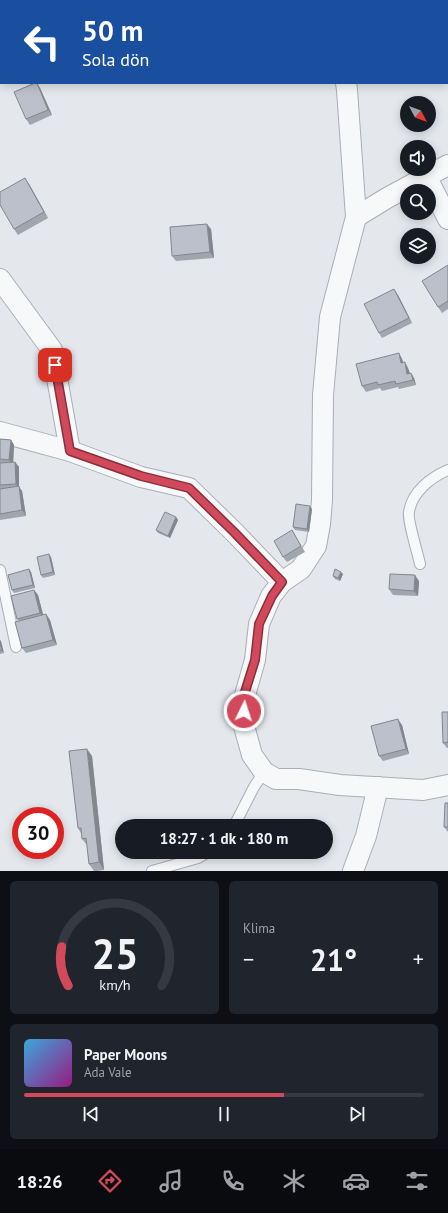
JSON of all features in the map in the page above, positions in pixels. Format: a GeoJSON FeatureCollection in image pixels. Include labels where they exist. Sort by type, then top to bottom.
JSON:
{"type":"FeatureCollection","features":[{"type":"Feature","properties":{"kind":"street"},"geometry":{"type":"LineString","coordinates":[[346,84],[356,217],[330,317],[323,395],[322,500],[320,524],[316,546],[301,569],[282,582],[272,596],[259,624],[255,660],[244,695],[244,726],[252,755],[264,772],[276,779],[299,779],[340,785],[423,790],[448,785]]}},
{"type":"Feature","properties":{"kind":"street"},"geometry":{"type":"LineString","coordinates":[[356,217],[387,198],[427,178],[448,165]]}},
{"type":"Feature","properties":{"kind":"street"},"geometry":{"type":"LineString","coordinates":[[427,178],[448,219]]}},
{"type":"Feature","properties":{"kind":"street"},"geometry":{"type":"LineString","coordinates":[[0,279],[52,350],[70,451]]}},
{"type":"Feature","properties":{"kind":"street"},"geometry":{"type":"LineString","coordinates":[[0,432],[70,451],[141,476],[189,488],[282,582]]}},
{"type":"Feature","properties":{"kind":"street"},"geometry":{"type":"LineString","coordinates":[[353,871],[366,836],[378,787]]}},
{"type":"Feature","properties":{"kind":"lane"},"geometry":{"type":"LineString","coordinates":[[420,564],[408,513],[420,490],[437,475],[448,470]]}},
{"type":"Feature","properties":{"kind":"lane"},"geometry":{"type":"LineString","coordinates":[[0,570],[16,647]]}},
{"type":"Feature","properties":{"kind":"lane"},"geometry":{"type":"LineString","coordinates":[[238,819],[254,787],[264,772]]}},
{"type":"Feature","properties":{"kind":"lane"},"geometry":{"type":"LineString","coordinates":[[152,871],[194,859]]}},
{"type":"Feature","properties":{"kind":"building"},"geometry":{"type":"Polygon","coordinates":[[[33,84],[37,84],[48,110],[26,119],[14,92],[33,84]]]}},
{"type":"Feature","properties":{"kind":"building"},"geometry":{"type":"Polygon","coordinates":[[[25,178],[44,212],[14,229],[0,205],[0,192],[25,178]]]}},
{"type":"Feature","properties":{"kind":"building"},"geometry":{"type":"Polygon","coordinates":[[[207,224],[210,252],[172,256],[170,227],[207,224]]]}},
{"type":"Feature","properties":{"kind":"building"},"geometry":{"type":"Polygon","coordinates":[[[448,265],[448,301],[438,307],[422,281],[448,265]]]}},
{"type":"Feature","properties":{"kind":"building"},"geometry":{"type":"Polygon","coordinates":[[[394,289],[409,318],[379,333],[364,304],[394,289]]]}},
{"type":"Feature","properties":{"kind":"building"},"geometry":{"type":"Polygon","coordinates":[[[399,353],[401,363],[405,362],[407,374],[411,373],[413,380],[396,384],[395,381],[378,385],[377,382],[362,386],[356,364],[399,353]]]}},
{"type":"Feature","properties":{"kind":"building"},"geometry":{"type":"Polygon","coordinates":[[[0,439],[11,440],[9,460],[0,459],[0,439]]]}},
{"type":"Feature","properties":{"kind":"building"},"geometry":{"type":"Polygon","coordinates":[[[15,462],[16,484],[0,485],[0,463],[15,462]]]}},
{"type":"Feature","properties":{"kind":"building"},"geometry":{"type":"Polygon","coordinates":[[[19,486],[22,510],[0,514],[0,489],[19,486]]]}},
{"type":"Feature","properties":{"kind":"building"},"geometry":{"type":"Polygon","coordinates":[[[296,504],[310,506],[307,529],[293,527],[296,504]]]}},
{"type":"Feature","properties":{"kind":"building"},"geometry":{"type":"Polygon","coordinates":[[[165,512],[176,517],[168,536],[156,530],[165,512]]]}},
{"type":"Feature","properties":{"kind":"building"},"geometry":{"type":"Polygon","coordinates":[[[292,530],[301,546],[283,557],[274,541],[292,530]]]}},
{"type":"Feature","properties":{"kind":"building"},"geometry":{"type":"Polygon","coordinates":[[[49,554],[53,572],[41,575],[37,557],[49,554]]]}},
{"type":"Feature","properties":{"kind":"building"},"geometry":{"type":"Polygon","coordinates":[[[29,569],[33,585],[12,590],[8,575],[29,569]]]}},
{"type":"Feature","properties":{"kind":"building"},"geometry":{"type":"Polygon","coordinates":[[[335,569],[341,572],[338,578],[333,576],[335,569]]]}},
{"type":"Feature","properties":{"kind":"building"},"geometry":{"type":"Polygon","coordinates":[[[390,574],[415,575],[414,591],[389,589],[390,574]]]}},
{"type":"Feature","properties":{"kind":"building"},"geometry":{"type":"Polygon","coordinates":[[[34,590],[40,613],[17,619],[11,596],[34,590]]]}},
{"type":"Feature","properties":{"kind":"building"},"geometry":{"type":"Polygon","coordinates":[[[46,614],[53,640],[22,648],[15,622],[46,614]]]}},
{"type":"Feature","properties":{"kind":"building"},"geometry":{"type":"Polygon","coordinates":[[[442,712],[448,712],[448,742],[443,743],[442,712]]]}},
{"type":"Feature","properties":{"kind":"building"},"geometry":{"type":"Polygon","coordinates":[[[398,719],[406,749],[379,756],[371,726],[398,719]]]}},
{"type":"Feature","properties":{"kind":"building"},"geometry":{"type":"Polygon","coordinates":[[[87,749],[99,862],[89,864],[86,838],[82,839],[81,828],[78,828],[69,751],[87,749]]]}},
{"type":"Feature","properties":{"kind":"building"},"geometry":{"type":"Polygon","coordinates":[[[445,803],[448,803],[448,827],[444,827],[445,803]]]}},
{"type":"Feature","properties":{"kind":"route"},"geometry":{"type":"LineString","coordinates":[[55,365],[70,451],[141,476],[189,488],[282,582],[272,596],[259,624],[255,660],[244,695],[244,711]]}}]}
